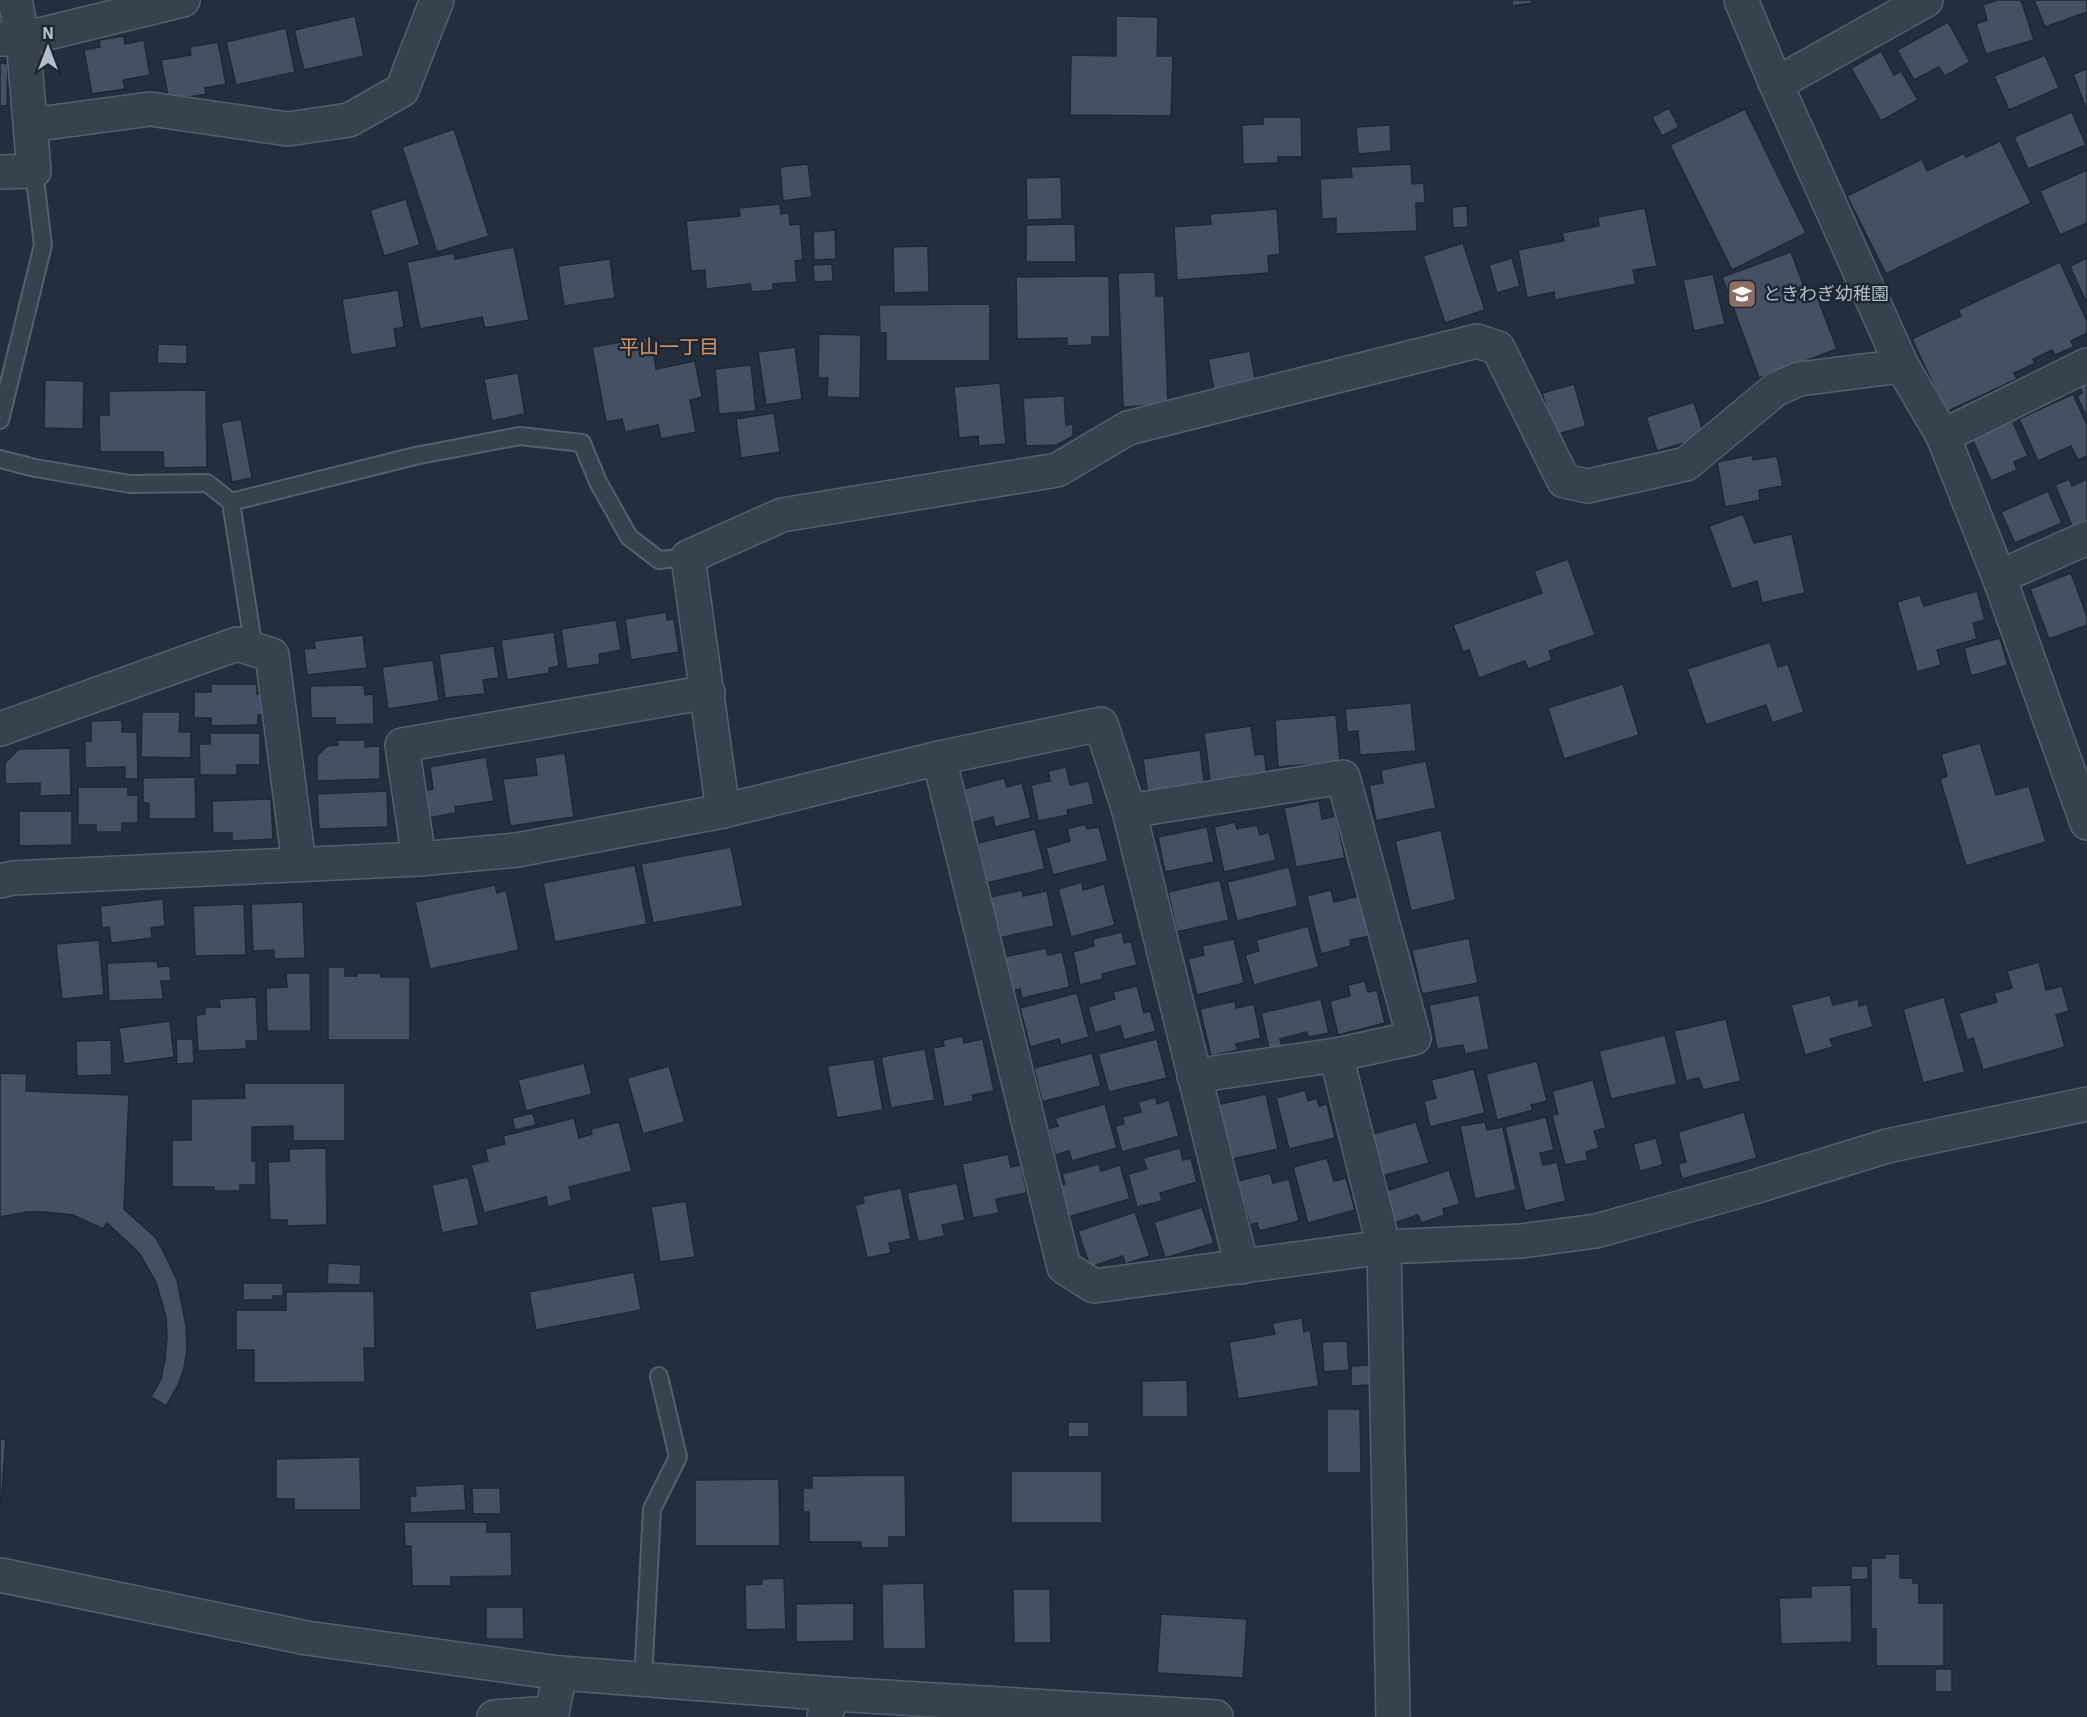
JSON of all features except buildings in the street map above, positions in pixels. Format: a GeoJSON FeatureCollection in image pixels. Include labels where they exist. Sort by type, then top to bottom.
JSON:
{"type":"FeatureCollection","features":[{"type":"Feature","properties":{"kind":"street"},"geometry":{"type":"LineString","coordinates":[[0,172],[34,171],[31,125],[12,39],[15,0]]}},
{"type":"Feature","properties":{"kind":"street"},"geometry":{"type":"LineString","coordinates":[[12,39],[183,0]]}},
{"type":"Feature","properties":{"kind":"street"},"geometry":{"type":"LineString","coordinates":[[31,125],[150,109],[288,129],[349,120],[402,90],[437,0]]}},
{"type":"Feature","properties":{"kind":"street"},"geometry":{"type":"LineString","coordinates":[[1741,0],[1902,366],[1943,436],[1999,577],[2087,823]]}},
{"type":"Feature","properties":{"kind":"street"},"geometry":{"type":"LineString","coordinates":[[1776,84],[1926,0]]}},
{"type":"Feature","properties":{"kind":"street"},"geometry":{"type":"LineString","coordinates":[[723,811],[688,557],[782,515],[1057,470],[1128,428],[1477,341],[1498,348],[1564,481],[1587,486],[1686,464],[1776,389],[1799,379],[1902,366]]}},
{"type":"Feature","properties":{"kind":"street"},"geometry":{"type":"LineString","coordinates":[[1943,436],[2087,365]]}},
{"type":"Feature","properties":{"kind":"street"},"geometry":{"type":"LineString","coordinates":[[1999,577],[2087,538]]}},
{"type":"Feature","properties":{"kind":"street"},"geometry":{"type":"LineString","coordinates":[[0,729],[237,645],[272,655],[299,864]]}},
{"type":"Feature","properties":{"kind":"street"},"geometry":{"type":"LineString","coordinates":[[419,859],[402,745],[708,692]]}},
{"type":"Feature","properties":{"kind":"street"},"geometry":{"type":"LineString","coordinates":[[0,881],[13,878],[419,859],[517,850],[723,811],[939,758],[1101,724],[1129,811],[1242,1266]]}},
{"type":"Feature","properties":{"kind":"street"},"geometry":{"type":"LineString","coordinates":[[939,758],[1064,1267],[1094,1286],[1384,1247],[1522,1241],[1596,1231],[1754,1187],[1887,1146],[2087,1104]]}},
{"type":"Feature","properties":{"kind":"street"},"geometry":{"type":"LineString","coordinates":[[1129,811],[1343,777],[1413,1038],[1336,1054],[1194,1076]]}},
{"type":"Feature","properties":{"kind":"street"},"geometry":{"type":"LineString","coordinates":[[1336,1054],[1384,1247],[1393,1717]]}},
{"type":"Feature","properties":{"kind":"street"},"geometry":{"type":"LineString","coordinates":[[0,1575],[307,1638],[560,1673],[644,1680],[829,1705],[1216,1717]]}},
{"type":"Feature","properties":{"kind":"street"},"geometry":{"type":"LineString","coordinates":[[494,1717],[552,1713],[560,1673]]}},
{"type":"Feature","properties":{"kind":"lane"},"geometry":{"type":"LineString","coordinates":[[0,420],[43,245],[34,171]]}},
{"type":"Feature","properties":{"kind":"lane"},"geometry":{"type":"LineString","coordinates":[[231,502],[415,456],[520,436],[582,443],[598,482],[629,537],[659,560],[688,557]]}},
{"type":"Feature","properties":{"kind":"lane"},"geometry":{"type":"LineString","coordinates":[[0,459],[35,468],[130,484],[207,483],[231,502],[254,650]]}},
{"type":"Feature","properties":{"kind":"lane"},"geometry":{"type":"LineString","coordinates":[[644,1680],[652,1509],[678,1457],[659,1376]]}},
{"type":"Feature","properties":{"kind":"place","name":"ときわぎ幼稚園"},"geometry":{"type":"Point","coordinates":[1742,294]}},
{"type":"Feature","properties":{"kind":"district","name":"平山一丁目"},"geometry":{"type":"Point","coordinates":[669,347]}}]}
